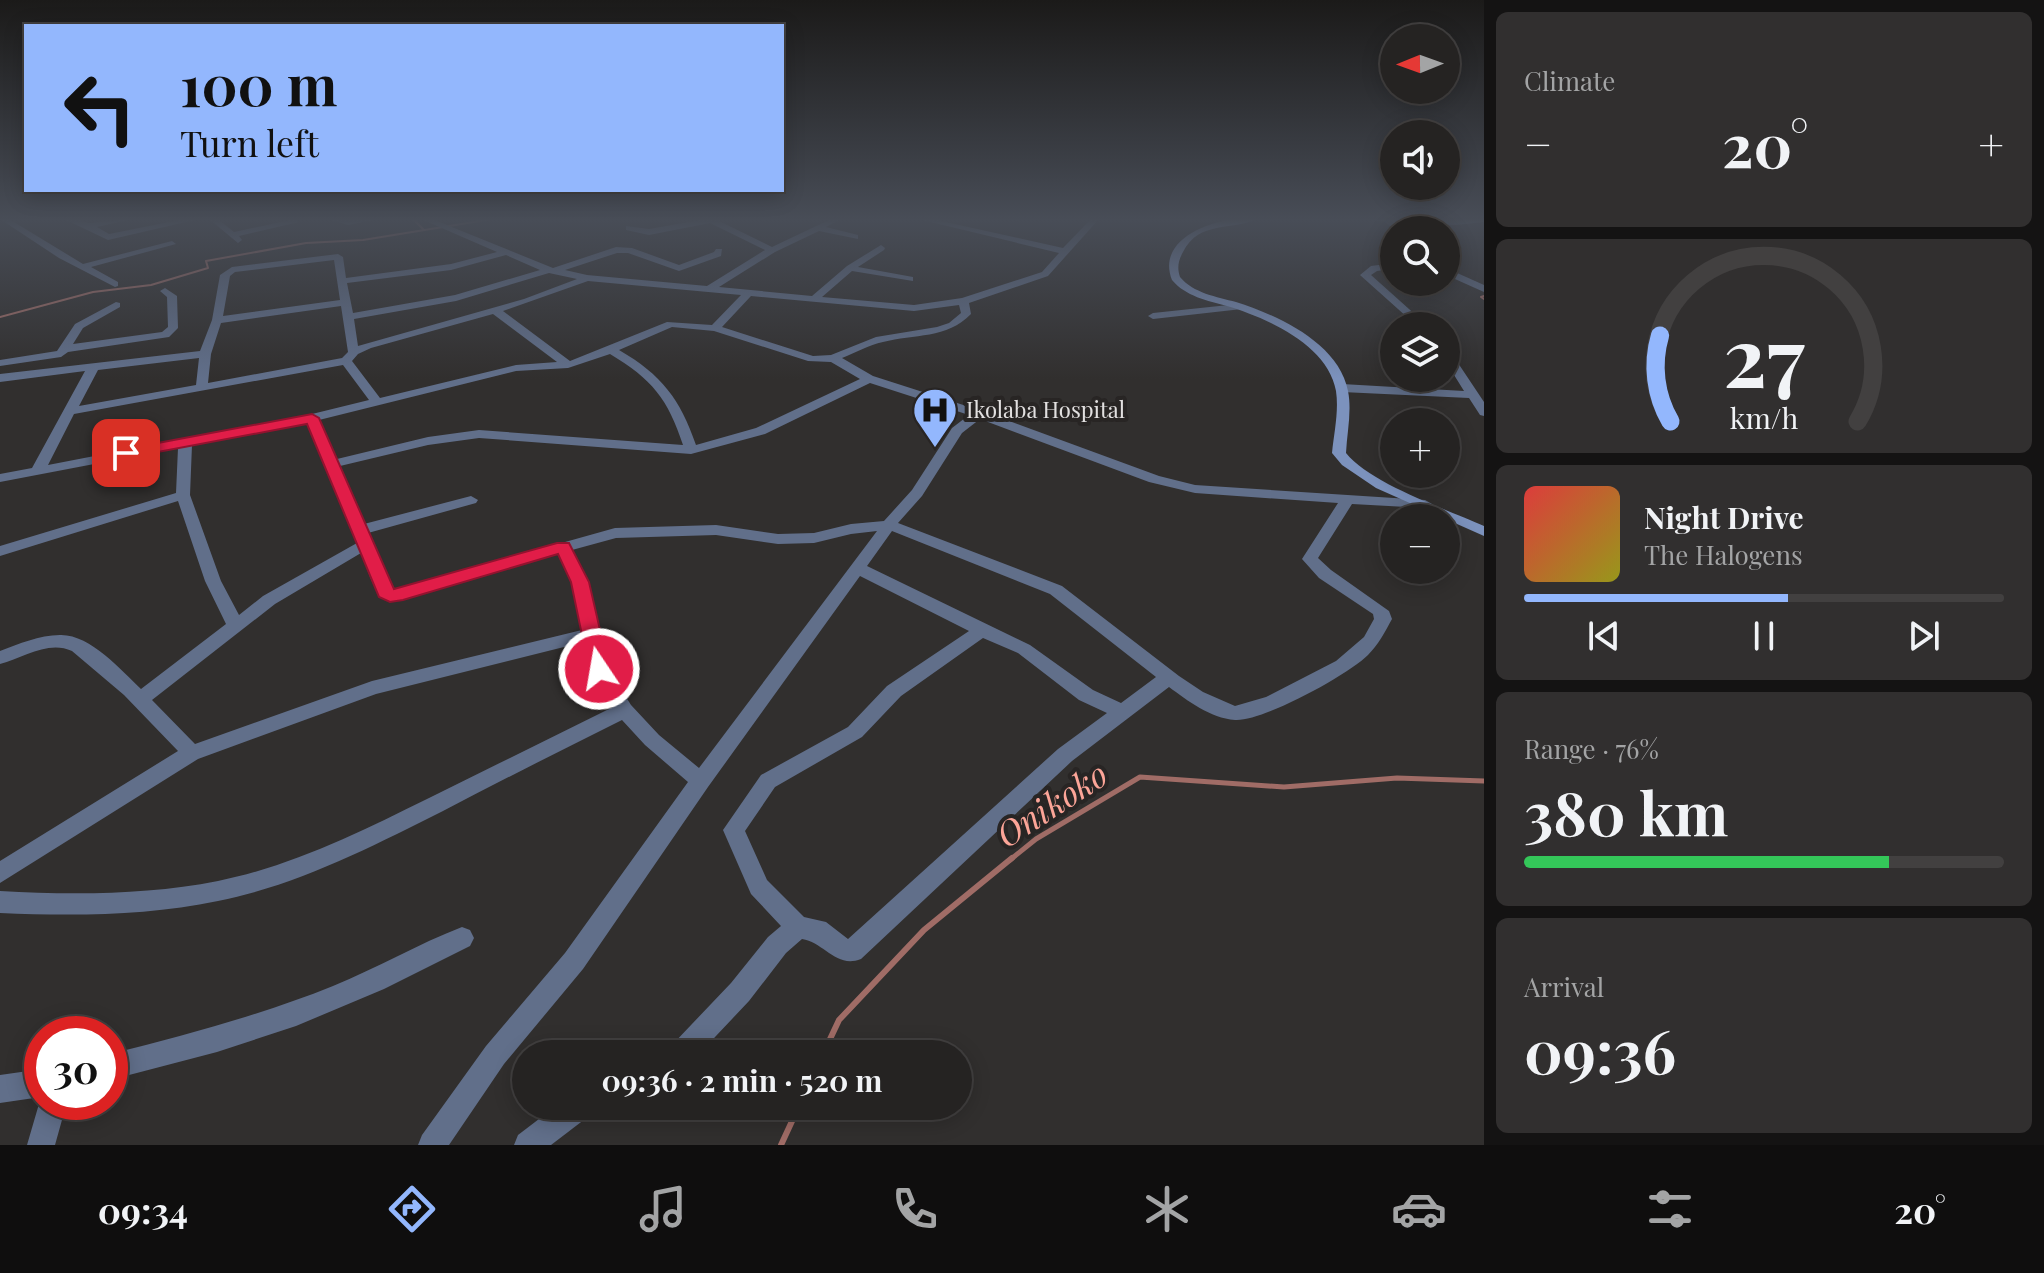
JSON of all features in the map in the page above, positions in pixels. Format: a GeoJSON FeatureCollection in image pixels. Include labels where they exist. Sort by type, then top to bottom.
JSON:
{"type":"FeatureCollection","features":[{"type":"Feature","properties":{"kind":"main road"},"geometry":{"type":"LineString","coordinates":[[1173,272],[1174,278],[1184,287],[1238,307],[1287,330],[1314,348],[1329,363],[1342,388],[1339,453],[1342,460],[1374,481],[1425,504]]}},
{"type":"Feature","properties":{"kind":"main road"},"geometry":{"type":"LineString","coordinates":[[1460,520],[1484,531]]}},
{"type":"Feature","properties":{"kind":"street"},"geometry":{"type":"LineString","coordinates":[[92,272],[115,284]]}},
{"type":"Feature","properties":{"kind":"street"},"geometry":{"type":"LineString","coordinates":[[202,388],[205,354],[217,320],[225,275],[229,272]]}},
{"type":"Feature","properties":{"kind":"street"},"geometry":{"type":"LineString","coordinates":[[341,272],[350,356],[377,402]]}},
{"type":"Feature","properties":{"kind":"street"},"geometry":{"type":"LineString","coordinates":[[342,281],[409,272]]}},
{"type":"Feature","properties":{"kind":"street"},"geometry":{"type":"LineString","coordinates":[[348,317],[456,298],[544,272]]}},
{"type":"Feature","properties":{"kind":"street"},"geometry":{"type":"LineString","coordinates":[[563,272],[587,278],[914,308],[964,301],[1047,272]]}},
{"type":"Feature","properties":{"kind":"street"},"geometry":{"type":"LineString","coordinates":[[709,289],[736,272]]}},
{"type":"Feature","properties":{"kind":"street"},"geometry":{"type":"LineString","coordinates":[[816,297],[845,272]]}},
{"type":"Feature","properties":{"kind":"street"},"geometry":{"type":"LineString","coordinates":[[874,272],[910,279]]}},
{"type":"Feature","properties":{"kind":"street"},"geometry":{"type":"LineString","coordinates":[[1368,272],[1365,275],[1380,288]]}},
{"type":"Feature","properties":{"kind":"street"},"geometry":{"type":"LineString","coordinates":[[72,411],[202,388],[350,356],[386,340],[496,311],[587,278]]}},
{"type":"Feature","properties":{"kind":"street"},"geometry":{"type":"LineString","coordinates":[[1460,278],[1484,289]]}},
{"type":"Feature","properties":{"kind":"street"},"geometry":{"type":"LineString","coordinates":[[0,363],[165,335],[173,328],[173,317],[172,296],[165,291]]}},
{"type":"Feature","properties":{"kind":"street"},"geometry":{"type":"LineString","coordinates":[[715,328],[749,292]]}},
{"type":"Feature","properties":{"kind":"street"},"geometry":{"type":"LineString","coordinates":[[1389,296],[1407,312]]}},
{"type":"Feature","properties":{"kind":"street"},"geometry":{"type":"LineString","coordinates":[[0,478],[312,418],[516,368],[568,365],[671,324],[715,328],[794,356],[833,358],[880,339],[926,333],[953,325],[966,314],[964,301]]}},
{"type":"Feature","properties":{"kind":"street"},"geometry":{"type":"LineString","coordinates":[[217,320],[344,303]]}},
{"type":"Feature","properties":{"kind":"street"},"geometry":{"type":"LineString","coordinates":[[55,370],[79,326],[116,305]]}},
{"type":"Feature","properties":{"kind":"street"},"geometry":{"type":"LineString","coordinates":[[1153,316],[1238,307]]}},
{"type":"Feature","properties":{"kind":"street"},"geometry":{"type":"LineString","coordinates":[[496,311],[568,365]]}},
{"type":"Feature","properties":{"kind":"street"},"geometry":{"type":"LineString","coordinates":[[611,350],[643,368],[674,402],[691,450]]}},
{"type":"Feature","properties":{"kind":"street"},"geometry":{"type":"LineString","coordinates":[[0,378],[205,354]]}},
{"type":"Feature","properties":{"kind":"street"},"geometry":{"type":"LineString","coordinates":[[833,358],[869,379],[978,414],[1154,479],[1195,489],[1425,504]]}},
{"type":"Feature","properties":{"kind":"street"},"geometry":{"type":"LineString","coordinates":[[38,470],[94,366]]}},
{"type":"Feature","properties":{"kind":"street"},"geometry":{"type":"LineString","coordinates":[[1460,376],[1484,412]]}},
{"type":"Feature","properties":{"kind":"street"},"geometry":{"type":"LineString","coordinates":[[333,464],[428,441],[479,434],[691,450],[752,436],[869,379]]}},
{"type":"Feature","properties":{"kind":"street"},"geometry":{"type":"LineString","coordinates":[[1342,388],[1472,395]]}},
{"type":"Feature","properties":{"kind":"street"},"geometry":{"type":"LineString","coordinates":[[432,1145],[495,1055],[574,961],[857,568],[917,493],[957,431],[978,414]]}},
{"type":"Feature","properties":{"kind":"street"},"geometry":{"type":"LineString","coordinates":[[312,418],[390,596],[615,533],[716,530],[790,539],[889,525],[1056,590],[1079,603],[1197,699],[1236,713],[1254,709],[1312,683],[1375,639],[1383,619],[1381,611],[1325,574],[1310,559],[1346,501]]}},
{"type":"Feature","properties":{"kind":"street"},"geometry":{"type":"LineString","coordinates":[[185,443],[183,495],[213,581],[235,624]]}},
{"type":"Feature","properties":{"kind":"street"},"geometry":{"type":"LineString","coordinates":[[0,551],[183,495]]}},
{"type":"Feature","properties":{"kind":"street"},"geometry":{"type":"LineString","coordinates":[[141,699],[235,624],[362,538],[471,500]]}},
{"type":"Feature","properties":{"kind":"street"},"geometry":{"type":"LineString","coordinates":[[563,547],[580,582],[599,669],[624,710],[652,740],[701,781]]}},
{"type":"Feature","properties":{"kind":"street"},"geometry":{"type":"LineString","coordinates":[[857,568],[1024,649],[1086,695],[1122,712]]}},
{"type":"Feature","properties":{"kind":"street"},"geometry":{"type":"LineString","coordinates":[[982,630],[894,691],[855,732],[768,781],[734,830],[759,887],[798,927],[818,930],[842,949],[852,951],[1065,755],[1169,677]]}},
{"type":"Feature","properties":{"kind":"street"},"geometry":{"type":"LineString","coordinates":[[0,873],[191,753],[372,688],[591,634]]}},
{"type":"Feature","properties":{"kind":"street"},"geometry":{"type":"LineString","coordinates":[[0,658],[65,641],[77,646],[141,699],[191,753]]}},
{"type":"Feature","properties":{"kind":"street"},"geometry":{"type":"LineString","coordinates":[[0,902],[56,905],[151,900],[198,895],[254,881],[326,857],[364,840],[624,710]]}},
{"type":"Feature","properties":{"kind":"street"},"geometry":{"type":"LineString","coordinates":[[694,1040],[740,992],[777,945],[798,927]]}},
{"type":"Feature","properties":{"kind":"street"},"geometry":{"type":"LineString","coordinates":[[128,1062],[320,1004],[395,972],[462,938]]}},
{"type":"Feature","properties":{"kind":"street"},"geometry":{"type":"LineString","coordinates":[[0,1089],[24,1086]]}},
{"type":"Feature","properties":{"kind":"street"},"geometry":{"type":"LineString","coordinates":[[41,1145],[48,1120]]}},
{"type":"Feature","properties":{"kind":"street"},"geometry":{"type":"LineString","coordinates":[[528,1145],[561,1120]]}},
{"type":"Feature","properties":{"kind":"waterway"},"geometry":{"type":"LineString","coordinates":[[0,317],[93,292],[151,285],[193,272]]}},
{"type":"Feature","properties":{"kind":"waterway","name":"Onikoko"},"geometry":{"type":"LineString","coordinates":[[1484,296],[1481,297],[1484,299]]}},
{"type":"Feature","properties":{"kind":"waterway","name":"Onikoko"},"geometry":{"type":"LineString","coordinates":[[1010,860],[1036,839],[1140,777],[1284,787],[1397,778],[1484,781]]}},
{"type":"Feature","properties":{"kind":"waterway","name":"Onikoko"},"geometry":{"type":"LineString","coordinates":[[830,1040],[839,1020],[924,930],[1012,858]]}},
{"type":"Feature","properties":{"kind":"waterway","name":"Onikoko"},"geometry":{"type":"LineString","coordinates":[[781,1145],[793,1120]]}},
{"type":"Feature","properties":{"kind":"place","name":"Ikolaba Hospital"},"geometry":{"type":"Point","coordinates":[935,449]}},
{"type":"Feature","properties":{"kind":"route"},"geometry":{"type":"LineString","coordinates":[[126,453],[312,418],[364,545],[390,596],[563,547],[580,582],[599,669]]}}]}
